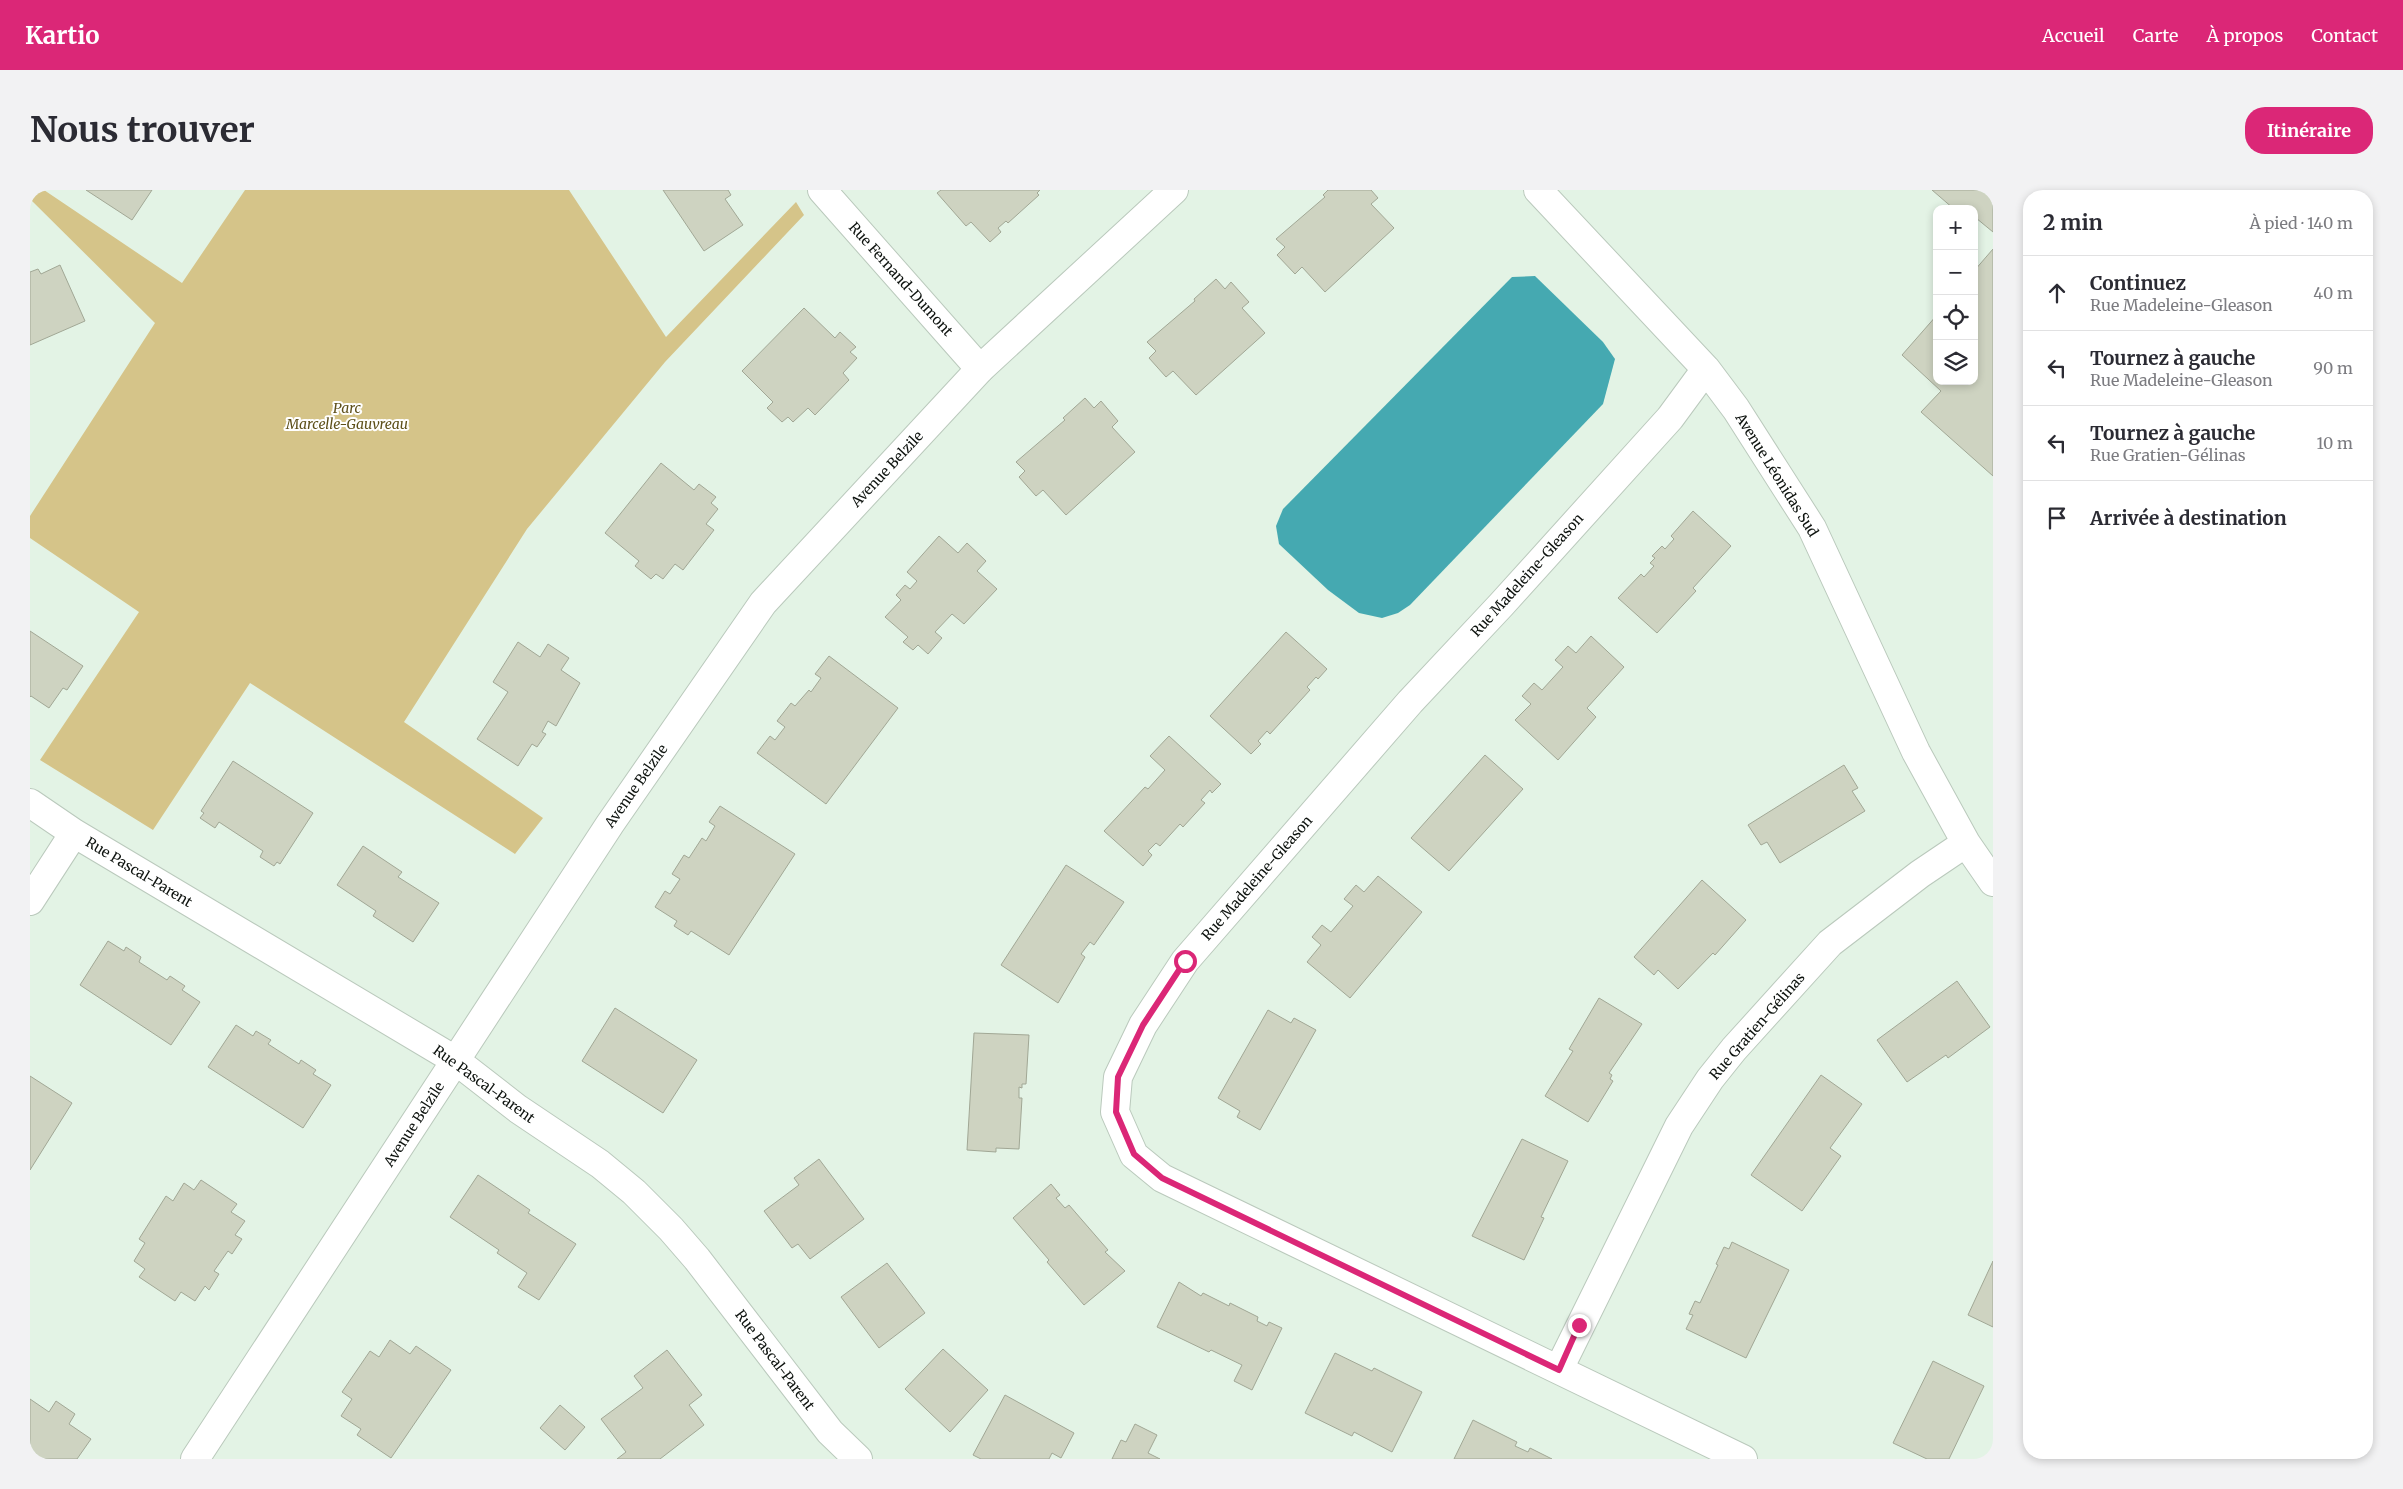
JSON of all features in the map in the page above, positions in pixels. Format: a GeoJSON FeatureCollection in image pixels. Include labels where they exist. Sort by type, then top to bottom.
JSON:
{"type":"FeatureCollection","features":[{"type":"Feature","properties":{"kind":"street","name":"Rue Fernand-Dumont"},"geometry":{"type":"LineString","coordinates":[[822,190],[980,369]]}},
{"type":"Feature","properties":{"kind":"street","name":"Avenue Belzile"},"geometry":{"type":"LineString","coordinates":[[195,1459],[610,824],[763,603],[980,369],[1174,190]]}},
{"type":"Feature","properties":{"kind":"street","name":"Avenue Léonidas Sud"},"geometry":{"type":"LineString","coordinates":[[1538,190],[1706,370],[1736,409],[1812,528],[1916,752],[1966,843],[1993,882]]}},
{"type":"Feature","properties":{"kind":"street","name":"Rue Madeleine-Gleason"},"geometry":{"type":"LineString","coordinates":[[1706,370],[1670,418],[1501,605],[1410,702],[1185,961],[1143,1025],[1118,1077],[1116,1112],[1134,1154],[1162,1178],[1743,1459]]}},
{"type":"Feature","properties":{"kind":"street","name":"Rue Pascal-Parent"},"geometry":{"type":"LineString","coordinates":[[30,803],[74,833],[455,1060],[518,1109],[600,1164],[640,1198],[697,1259],[847,1456]]}},
{"type":"Feature","properties":{"kind":"street"},"geometry":{"type":"LineString","coordinates":[[30,901],[74,833]]}},
{"type":"Feature","properties":{"kind":"street","name":"Rue Gratien-Gélinas"},"geometry":{"type":"LineString","coordinates":[[1559,1370],[1679,1126],[1710,1079],[1734,1049],[1830,943],[1913,880],[1966,843]]}},
{"type":"Feature","properties":{"kind":"green space","name":"Parc Marcelle-Gauvreau"},"geometry":{"type":"Polygon","coordinates":[[[30,190],[44,190],[182,283],[245,190],[569,190],[666,337],[796,202],[804,215],[665,362],[527,529],[404,722],[543,818],[515,854],[250,683],[153,830],[40,760],[139,612],[30,538],[30,516],[155,323],[30,199],[30,190]]]}},
{"type":"Feature","properties":{"kind":"water"},"geometry":{"type":"Polygon","coordinates":[[[1535,276],[1603,342],[1615,359],[1603,404],[1410,605],[1398,613],[1382,618],[1359,613],[1328,590],[1279,544],[1276,526],[1283,509],[1512,277],[1535,276]]]}},
{"type":"Feature","properties":{"kind":"building"},"geometry":{"type":"Polygon","coordinates":[[[86,190],[152,190],[132,220],[86,190]]]}},
{"type":"Feature","properties":{"kind":"building"},"geometry":{"type":"Polygon","coordinates":[[[663,190],[728,190],[731,195],[725,199],[743,225],[704,251],[663,190]]]}},
{"type":"Feature","properties":{"kind":"building"},"geometry":{"type":"Polygon","coordinates":[[[941,190],[1040,190],[1037,193],[1039,195],[1008,223],[1006,221],[998,228],[1001,232],[990,242],[971,222],[966,226],[937,193],[941,190]]]}},
{"type":"Feature","properties":{"kind":"building"},"geometry":{"type":"Polygon","coordinates":[[[1328,190],[1371,190],[1378,198],[1371,204],[1394,228],[1325,292],[1302,267],[1295,274],[1277,255],[1285,247],[1276,239],[1325,197],[1323,195],[1328,190]]]}},
{"type":"Feature","properties":{"kind":"building"},"geometry":{"type":"Polygon","coordinates":[[[1932,190],[1993,190],[1993,232],[1978,220],[1978,205],[1949,205],[1932,190]]]}},
{"type":"Feature","properties":{"kind":"building"},"geometry":{"type":"Polygon","coordinates":[[[1993,249],[1993,476],[1921,412],[1941,391],[1934,385],[1978,385],[1978,266],[1993,249]]]}},
{"type":"Feature","properties":{"kind":"building"},"geometry":{"type":"Polygon","coordinates":[[[60,265],[85,321],[30,345],[30,272],[38,269],[41,274],[60,265]]]}},
{"type":"Feature","properties":{"kind":"building"},"geometry":{"type":"Polygon","coordinates":[[[1216,279],[1225,289],[1231,282],[1249,302],[1242,308],[1265,333],[1196,395],[1173,371],[1166,377],[1149,358],[1156,351],[1147,342],[1195,301],[1194,299],[1216,279]]]}},
{"type":"Feature","properties":{"kind":"building"},"geometry":{"type":"Polygon","coordinates":[[[804,308],[835,338],[840,332],[856,347],[850,352],[857,358],[843,373],[849,380],[815,415],[808,408],[793,422],[788,417],[782,422],[767,408],[773,402],[742,371],[804,308]]]}},
{"type":"Feature","properties":{"kind":"building"},"geometry":{"type":"Polygon","coordinates":[[[1933,320],[1933,384],[1902,355],[1933,320]]]}},
{"type":"Feature","properties":{"kind":"building"},"geometry":{"type":"Polygon","coordinates":[[[1085,398],[1094,408],[1101,401],[1118,421],[1112,427],[1135,452],[1066,515],[1043,490],[1036,496],[1019,477],[1025,471],[1016,462],[1065,420],[1063,418],[1085,398]]]}},
{"type":"Feature","properties":{"kind":"building"},"geometry":{"type":"Polygon","coordinates":[[[661,463],[694,490],[699,484],[716,497],[711,503],[718,509],[706,524],[714,530],[683,570],[675,564],[663,579],[656,574],[651,579],[635,566],[639,561],[605,533],[661,463]]]}},
{"type":"Feature","properties":{"kind":"building"},"geometry":{"type":"Polygon","coordinates":[[[1693,511],[1731,546],[1693,588],[1696,591],[1657,633],[1618,598],[1641,574],[1644,577],[1654,566],[1650,563],[1655,558],[1652,556],[1662,546],[1665,549],[1674,539],[1671,536],[1693,511]]]}},
{"type":"Feature","properties":{"kind":"building"},"geometry":{"type":"Polygon","coordinates":[[[939,536],[958,553],[967,543],[986,561],[977,571],[997,589],[964,624],[952,614],[935,632],[942,638],[928,654],[918,645],[913,650],[903,642],[908,637],[885,617],[901,600],[896,595],[905,585],[910,589],[917,581],[907,572],[939,536]]]}},
{"type":"Feature","properties":{"kind":"building"},"geometry":{"type":"Polygon","coordinates":[[[30,631],[83,666],[67,690],[63,688],[49,708],[30,697],[30,631]]]}},
{"type":"Feature","properties":{"kind":"building"},"geometry":{"type":"Polygon","coordinates":[[[1286,632],[1327,669],[1307,687],[1310,690],[1270,734],[1267,731],[1258,741],[1261,744],[1251,754],[1210,716],[1286,632]]]}},
{"type":"Feature","properties":{"kind":"building"},"geometry":{"type":"Polygon","coordinates":[[[1591,636],[1624,667],[1587,708],[1596,717],[1558,760],[1515,720],[1531,704],[1522,696],[1534,683],[1542,690],[1563,667],[1555,660],[1568,646],[1576,653],[1591,636]]]}},
{"type":"Feature","properties":{"kind":"building"},"geometry":{"type":"Polygon","coordinates":[[[518,642],[540,657],[548,644],[569,658],[561,670],[580,683],[556,726],[548,721],[542,732],[546,734],[537,747],[532,744],[518,766],[477,739],[508,692],[493,682],[518,642]]]}},
{"type":"Feature","properties":{"kind":"building"},"geometry":{"type":"Polygon","coordinates":[[[829,656],[898,708],[826,804],[757,753],[770,736],[775,740],[785,727],[777,721],[791,703],[795,706],[809,690],[811,692],[821,678],[815,674],[829,656]]]}},
{"type":"Feature","properties":{"kind":"building"},"geometry":{"type":"Polygon","coordinates":[[[1169,736],[1221,784],[1212,793],[1210,790],[1201,800],[1205,803],[1183,827],[1180,824],[1160,846],[1156,843],[1148,851],[1152,855],[1143,866],[1104,831],[1145,787],[1148,789],[1165,770],[1150,756],[1169,736]]]}},
{"type":"Feature","properties":{"kind":"building"},"geometry":{"type":"Polygon","coordinates":[[[1485,755],[1523,789],[1449,871],[1411,838],[1485,755]]]}},
{"type":"Feature","properties":{"kind":"building"},"geometry":{"type":"Polygon","coordinates":[[[233,761],[313,813],[280,864],[277,862],[274,866],[260,857],[263,851],[219,822],[215,828],[200,818],[204,813],[201,811],[233,761]]]}},
{"type":"Feature","properties":{"kind":"building"},"geometry":{"type":"Polygon","coordinates":[[[1844,765],[1858,788],[1852,791],[1865,811],[1780,863],[1767,842],[1761,845],[1748,825],[1844,765]]]}},
{"type":"Feature","properties":{"kind":"building"},"geometry":{"type":"Polygon","coordinates":[[[720,806],[795,854],[729,955],[691,931],[688,935],[674,926],[677,921],[655,907],[665,891],[670,894],[680,879],[672,874],[684,855],[689,858],[702,838],[706,841],[715,826],[709,822],[720,806]]]}},
{"type":"Feature","properties":{"kind":"building"},"geometry":{"type":"Polygon","coordinates":[[[363,846],[402,872],[398,877],[439,903],[413,942],[373,916],[376,911],[337,885],[363,846]]]}},
{"type":"Feature","properties":{"kind":"building"},"geometry":{"type":"Polygon","coordinates":[[[1066,865],[1124,902],[1094,945],[1090,942],[1081,954],[1085,957],[1058,1003],[1001,965],[1066,865]]]}},
{"type":"Feature","properties":{"kind":"building"},"geometry":{"type":"Polygon","coordinates":[[[1378,876],[1422,912],[1350,998],[1307,962],[1321,945],[1312,937],[1322,925],[1331,932],[1353,906],[1344,899],[1356,885],[1364,892],[1378,876]]]}},
{"type":"Feature","properties":{"kind":"building"},"geometry":{"type":"Polygon","coordinates":[[[1702,880],[1746,920],[1715,955],[1713,953],[1678,989],[1658,970],[1654,975],[1634,957],[1702,880]]]}},
{"type":"Feature","properties":{"kind":"building"},"geometry":{"type":"Polygon","coordinates":[[[108,941],[124,951],[126,947],[141,957],[139,962],[167,980],[170,976],[185,986],[182,990],[200,1002],[171,1045],[80,985],[108,941]]]}},
{"type":"Feature","properties":{"kind":"building"},"geometry":{"type":"Polygon","coordinates":[[[1957,981],[1990,1027],[1948,1058],[1946,1055],[1907,1082],[1877,1040],[1957,981]]]}},
{"type":"Feature","properties":{"kind":"building"},"geometry":{"type":"Polygon","coordinates":[[[1599,998],[1642,1024],[1609,1073],[1612,1075],[1610,1079],[1613,1081],[1588,1122],[1545,1096],[1573,1051],[1569,1049],[1599,998]]]}},
{"type":"Feature","properties":{"kind":"building"},"geometry":{"type":"Polygon","coordinates":[[[615,1008],[697,1060],[663,1113],[582,1061],[615,1008]]]}},
{"type":"Feature","properties":{"kind":"building"},"geometry":{"type":"Polygon","coordinates":[[[1268,1010],[1291,1023],[1294,1018],[1316,1030],[1260,1130],[1237,1117],[1240,1111],[1218,1098],[1268,1010]]]}},
{"type":"Feature","properties":{"kind":"building"},"geometry":{"type":"Polygon","coordinates":[[[236,1025],[253,1036],[256,1031],[271,1040],[268,1044],[299,1064],[301,1060],[316,1070],[313,1074],[331,1085],[303,1128],[208,1067],[236,1025]]]}},
{"type":"Feature","properties":{"kind":"building"},"geometry":{"type":"Polygon","coordinates":[[[974,1033],[1029,1035],[1026,1084],[1022,1084],[1022,1088],[1019,1087],[1019,1098],[1022,1098],[1019,1149],[996,1148],[996,1152],[967,1150],[974,1033]]]}},
{"type":"Feature","properties":{"kind":"building"},"geometry":{"type":"Polygon","coordinates":[[[1821,1075],[1862,1104],[1830,1148],[1841,1156],[1802,1211],[1751,1175],[1821,1075]]]}},
{"type":"Feature","properties":{"kind":"building"},"geometry":{"type":"Polygon","coordinates":[[[30,1076],[72,1103],[30,1170],[30,1076]]]}},
{"type":"Feature","properties":{"kind":"building"},"geometry":{"type":"Polygon","coordinates":[[[1522,1139],[1568,1161],[1541,1217],[1544,1218],[1524,1260],[1472,1236],[1522,1139]]]}},
{"type":"Feature","properties":{"kind":"building"},"geometry":{"type":"Polygon","coordinates":[[[819,1159],[864,1219],[810,1259],[798,1244],[792,1248],[764,1211],[799,1185],[794,1178],[819,1159]]]}},
{"type":"Feature","properties":{"kind":"building"},"geometry":{"type":"Polygon","coordinates":[[[478,1175],[530,1210],[528,1213],[576,1244],[539,1300],[518,1287],[527,1273],[497,1253],[499,1250],[450,1217],[478,1175]]]}},
{"type":"Feature","properties":{"kind":"building"},"geometry":{"type":"Polygon","coordinates":[[[201,1180],[237,1204],[231,1212],[245,1221],[235,1235],[242,1239],[232,1254],[228,1251],[214,1271],[219,1274],[209,1290],[205,1286],[195,1301],[181,1292],[175,1301],[139,1277],[145,1269],[134,1261],[145,1243],[139,1239],[166,1196],[173,1201],[184,1183],[194,1190],[201,1180]]]}},
{"type":"Feature","properties":{"kind":"building"},"geometry":{"type":"Polygon","coordinates":[[[1051,1184],[1060,1195],[1056,1198],[1065,1208],[1069,1205],[1108,1250],[1105,1252],[1125,1271],[1084,1305],[1013,1218],[1051,1184]]]}},
{"type":"Feature","properties":{"kind":"building"},"geometry":{"type":"Polygon","coordinates":[[[1732,1242],[1789,1270],[1746,1358],[1686,1329],[1693,1315],[1689,1314],[1695,1301],[1700,1303],[1718,1265],[1716,1264],[1724,1247],[1729,1249],[1732,1242]]]}},
{"type":"Feature","properties":{"kind":"building"},"geometry":{"type":"Polygon","coordinates":[[[1993,1261],[1993,1327],[1968,1315],[1993,1261]]]}},
{"type":"Feature","properties":{"kind":"building"},"geometry":{"type":"Polygon","coordinates":[[[887,1263],[925,1313],[879,1348],[841,1297],[887,1263]]]}},
{"type":"Feature","properties":{"kind":"building"},"geometry":{"type":"Polygon","coordinates":[[[1179,1282],[1201,1296],[1203,1293],[1229,1306],[1230,1303],[1258,1317],[1257,1321],[1267,1326],[1269,1322],[1282,1328],[1252,1390],[1234,1381],[1242,1365],[1211,1350],[1209,1352],[1157,1327],[1179,1282]]]}},
{"type":"Feature","properties":{"kind":"building"},"geometry":{"type":"Polygon","coordinates":[[[390,1340],[410,1354],[416,1346],[451,1370],[391,1458],[357,1435],[361,1429],[341,1416],[352,1399],[342,1392],[370,1351],[379,1357],[390,1340]]]}},
{"type":"Feature","properties":{"kind":"building"},"geometry":{"type":"Polygon","coordinates":[[[943,1349],[988,1390],[950,1432],[905,1389],[943,1349]]]}},
{"type":"Feature","properties":{"kind":"building"},"geometry":{"type":"Polygon","coordinates":[[[667,1350],[702,1395],[689,1405],[704,1425],[660,1459],[617,1459],[626,1452],[601,1419],[643,1388],[634,1376],[667,1350]]]}},
{"type":"Feature","properties":{"kind":"building"},"geometry":{"type":"Polygon","coordinates":[[[1335,1353],[1372,1371],[1374,1368],[1422,1392],[1392,1452],[1354,1432],[1352,1436],[1305,1413],[1335,1353]]]}},
{"type":"Feature","properties":{"kind":"building"},"geometry":{"type":"Polygon","coordinates":[[[1933,1361],[1984,1386],[1949,1459],[1927,1459],[1893,1443],[1933,1361]]]}},
{"type":"Feature","properties":{"kind":"building"},"geometry":{"type":"Polygon","coordinates":[[[1005,1395],[1074,1433],[1061,1458],[1052,1453],[1049,1459],[981,1459],[973,1455],[1005,1395]]]}},
{"type":"Feature","properties":{"kind":"building"},"geometry":{"type":"Polygon","coordinates":[[[30,1399],[49,1412],[56,1401],[75,1414],[69,1424],[91,1439],[77,1459],[30,1459],[30,1399]]]}},
{"type":"Feature","properties":{"kind":"building"},"geometry":{"type":"Polygon","coordinates":[[[560,1405],[585,1427],[565,1450],[540,1428],[560,1405]]]}},
{"type":"Feature","properties":{"kind":"building"},"geometry":{"type":"Polygon","coordinates":[[[1473,1420],[1517,1442],[1515,1446],[1528,1452],[1530,1448],[1552,1459],[1454,1459],[1473,1420]]]}},
{"type":"Feature","properties":{"kind":"building"},"geometry":{"type":"Polygon","coordinates":[[[1135,1424],[1157,1435],[1148,1453],[1160,1459],[1112,1459],[1121,1440],[1126,1442],[1135,1424]]]}},
{"type":"Feature","properties":{"kind":"route"},"geometry":{"type":"LineString","coordinates":[[1185,961],[1143,1025],[1118,1077],[1116,1112],[1134,1154],[1162,1178],[1559,1370],[1579,1325]]}}]}
